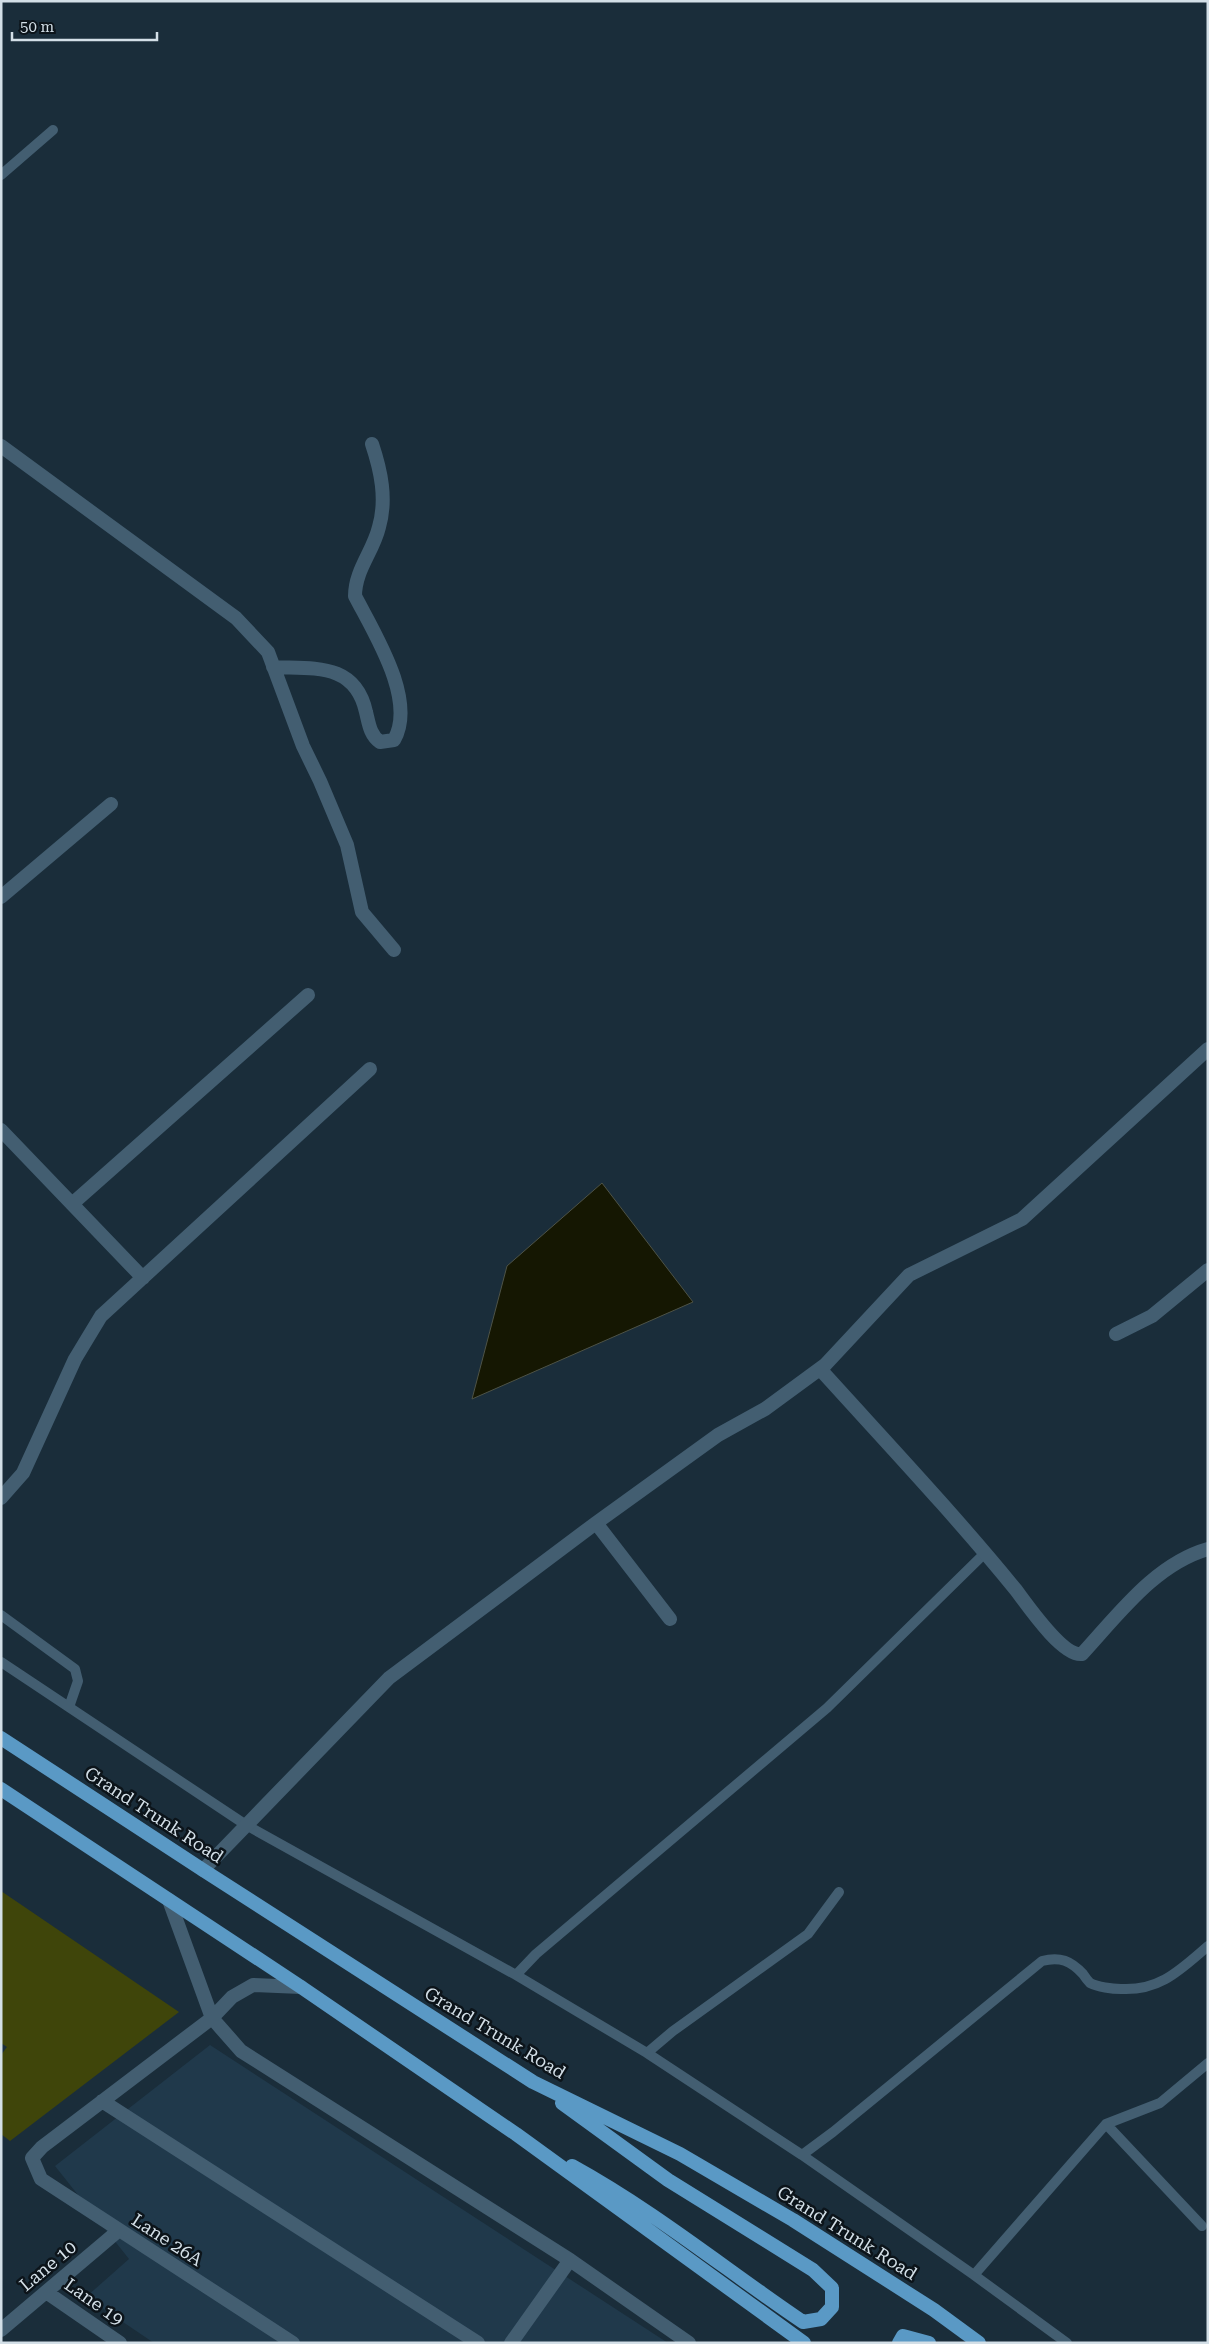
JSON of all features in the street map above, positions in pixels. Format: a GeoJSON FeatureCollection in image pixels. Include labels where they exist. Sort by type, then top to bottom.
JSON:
{"type":"FeatureCollection","features":[{"type":"Feature","properties":{"kind":"highway","name":"Grand Trunk Road"},"geometry":{"type":"LineString","coordinates":[[1,1738],[533,2082],[680,2154],[802,2226],[934,2310],[979,2343]]}},
{"type":"Feature","properties":{"kind":"highway"},"geometry":{"type":"LineString","coordinates":[[1,1789],[301,1987],[516,2134],[804,2343]]}},
{"type":"Feature","properties":{"kind":"highway"},"geometry":{"type":"LineString","coordinates":[[516,2134],[602,2182],[804,2322],[821,2319],[832,2307],[832,2288],[813,2270],[668,2180],[533,2082]]}},
{"type":"Feature","properties":{"kind":"highway"},"geometry":{"type":"LineString","coordinates":[[899,2343],[903,2336],[929,2343]]}},
{"type":"Feature","properties":{"kind":"street"},"geometry":{"type":"LineString","coordinates":[[273,667],[329,669],[352,682],[364,703],[374,738],[380,742],[394,740],[401,728],[402,706],[393,675],[355,596],[358,577],[379,528],[384,489],[372,444]]}},
{"type":"Feature","properties":{"kind":"street"},"geometry":{"type":"LineString","coordinates":[[1,446],[236,618],[268,652],[303,746],[347,845],[362,912],[394,950]]}},
{"type":"Feature","properties":{"kind":"street"},"geometry":{"type":"LineString","coordinates":[[1,897],[111,804]]}},
{"type":"Feature","properties":{"kind":"street"},"geometry":{"type":"LineString","coordinates":[[72,1204],[308,995]]}},
{"type":"Feature","properties":{"kind":"street"},"geometry":{"type":"LineString","coordinates":[[203,1870],[389,1678],[596,1523],[718,1435],[765,1409],[820,1369],[856,1334],[909,1276],[1022,1218],[1208,1049]]}},
{"type":"Feature","properties":{"kind":"street"},"geometry":{"type":"LineString","coordinates":[[1,1498],[23,1473],[75,1359],[101,1316],[370,1068]]}},
{"type":"Feature","properties":{"kind":"street"},"geometry":{"type":"LineString","coordinates":[[1,1130],[143,1278]]}},
{"type":"Feature","properties":{"kind":"street"},"geometry":{"type":"LineString","coordinates":[[1116,1334],[1152,1316],[1208,1270]]}},
{"type":"Feature","properties":{"kind":"street"},"geometry":{"type":"LineString","coordinates":[[820,1369],[985,1553],[1052,1634],[1068,1651],[1076,1655],[1082,1654],[1138,1592],[1179,1561],[1208,1549]]}},
{"type":"Feature","properties":{"kind":"street"},"geometry":{"type":"LineString","coordinates":[[596,1523],[670,1618]]}},
{"type":"Feature","properties":{"kind":"street"},"geometry":{"type":"LineString","coordinates":[[170,1900],[212,2018],[241,2052],[570,2260],[689,2343]]}},
{"type":"Feature","properties":{"kind":"street"},"geometry":{"type":"LineString","coordinates":[[301,1987],[253,1985],[232,1997],[212,2018],[102,2101],[478,2343]]}},
{"type":"Feature","properties":{"kind":"street","name":"Lane 26A"},"geometry":{"type":"LineString","coordinates":[[102,2101],[42,2147],[32,2158],[42,2179],[118,2231],[293,2343]]}},
{"type":"Feature","properties":{"kind":"street","name":"Lane 10"},"geometry":{"type":"LineString","coordinates":[[1,2330],[118,2231]]}},
{"type":"Feature","properties":{"kind":"street"},"geometry":{"type":"LineString","coordinates":[[511,2343],[570,2260]]}},
{"type":"Feature","properties":{"kind":"street","name":"Lane 19"},"geometry":{"type":"LineString","coordinates":[[46,2292],[120,2343]]}},
{"type":"Feature","properties":{"kind":"lane"},"geometry":{"type":"LineString","coordinates":[[1,175],[53,130]]}},
{"type":"Feature","properties":{"kind":"lane"},"geometry":{"type":"LineString","coordinates":[[516,1975],[536,1954],[827,1708],[985,1553]]}},
{"type":"Feature","properties":{"kind":"lane"},"geometry":{"type":"LineString","coordinates":[[1,1615],[75,1669],[78,1681],[69,1707]]}},
{"type":"Feature","properties":{"kind":"lane"},"geometry":{"type":"LineString","coordinates":[[1,1662],[246,1825],[516,1975],[647,2053],[802,2155],[974,2275],[1067,2343]]}},
{"type":"Feature","properties":{"kind":"lane"},"geometry":{"type":"LineString","coordinates":[[647,2053],[673,2031],[808,1934],[839,1892]]}},
{"type":"Feature","properties":{"kind":"lane"},"geometry":{"type":"LineString","coordinates":[[802,2155],[833,2132],[1042,1961],[1052,1958],[1063,1959],[1073,1963],[1090,1982],[1112,1989],[1131,1990],[1151,1986],[1172,1977],[1208,1946]]}},
{"type":"Feature","properties":{"kind":"lane"},"geometry":{"type":"LineString","coordinates":[[974,2275],[1106,2124],[1160,2103],[1208,2063]]}},
{"type":"Feature","properties":{"kind":"lane"},"geometry":{"type":"LineString","coordinates":[[1106,2124],[1202,2226]]}},
{"type":"Feature","properties":{"kind":"shaded area"},"geometry":{"type":"Polygon","coordinates":[[[602,1183],[693,1302],[472,1399],[507,1266],[602,1183]]]}},
{"type":"Feature","properties":{"kind":"shaded area"},"geometry":{"type":"Polygon","coordinates":[[[210,2045],[668,2343],[154,2343],[86,2297],[129,2259],[55,2166],[210,2045]]]}},
{"type":"Feature","properties":{"kind":"green space"},"geometry":{"type":"Polygon","coordinates":[[[1,1891],[179,2012],[10,2141],[1,2134],[1,2055],[7,2047],[1,2043],[1,1891]]]}}]}
